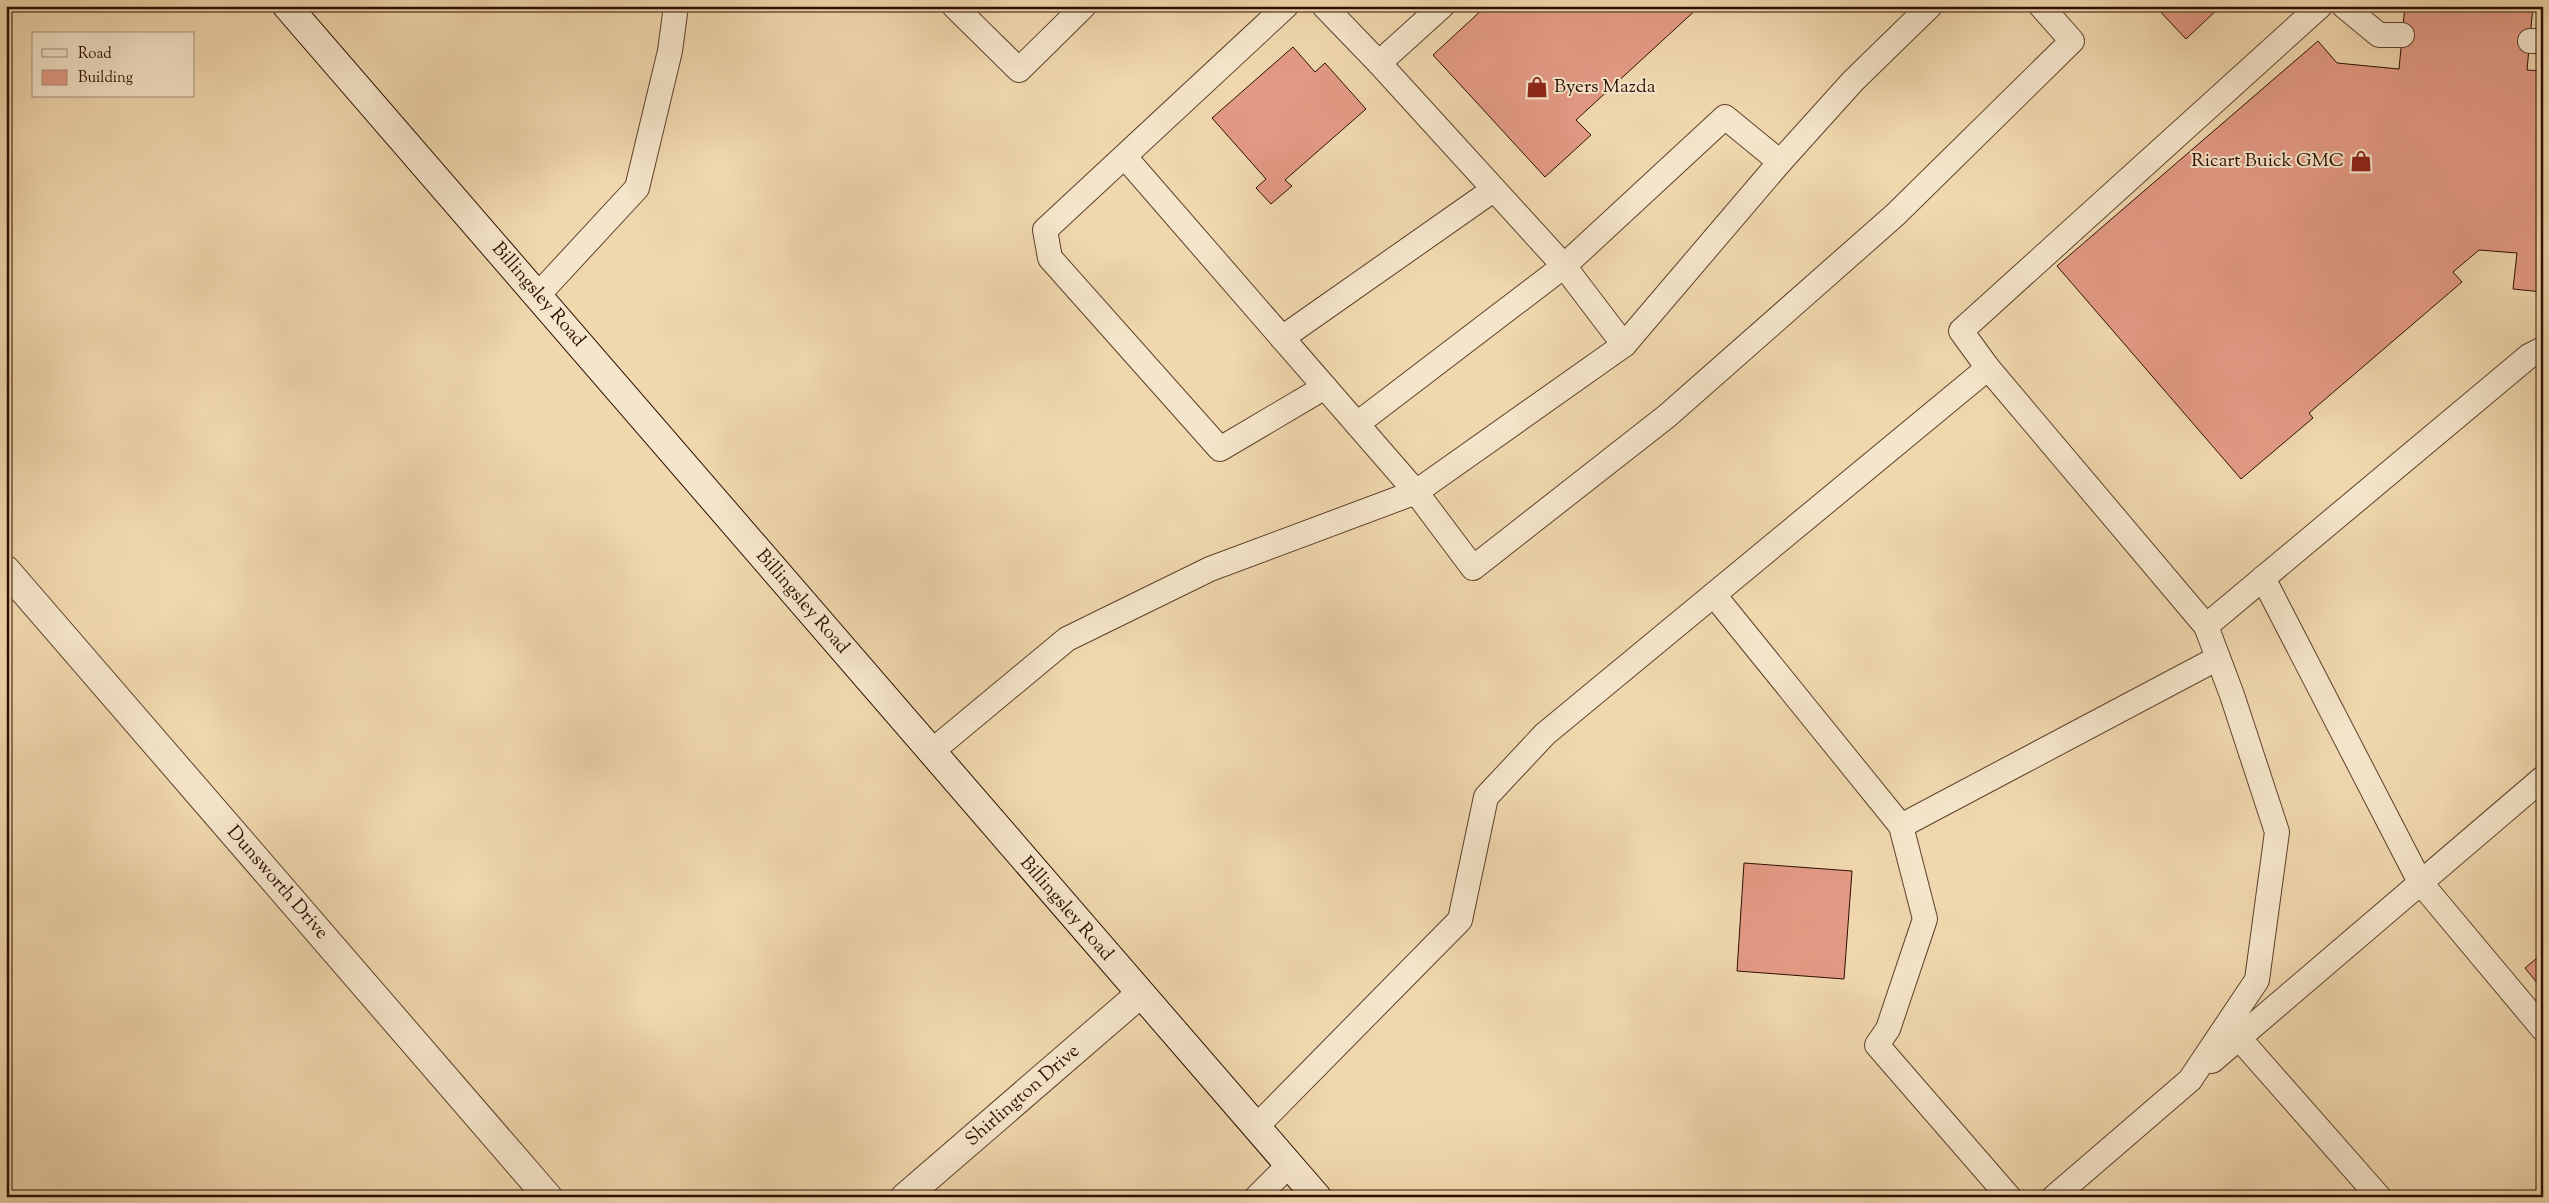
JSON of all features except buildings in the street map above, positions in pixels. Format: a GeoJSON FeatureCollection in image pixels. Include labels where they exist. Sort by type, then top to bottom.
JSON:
{"type":"FeatureCollection","features":[{"type":"Feature","properties":{"kind":"street","name":"Billingsley Road"},"geometry":{"type":"LineString","coordinates":[[287,6],[1317,1197]]}},
{"type":"Feature","properties":{"kind":"street","name":"Dunsworth Drive"},"geometry":{"type":"LineString","coordinates":[[6,570],[548,1197]]}},
{"type":"Feature","properties":{"kind":"street","name":"Shirlington Drive"},"geometry":{"type":"LineString","coordinates":[[905,1197],[1140,994]]}},
{"type":"Feature","properties":{"kind":"lane"},"geometry":{"type":"LineString","coordinates":[[538,295],[637,188],[670,51],[676,6]]}},
{"type":"Feature","properties":{"kind":"lane"},"geometry":{"type":"LineString","coordinates":[[954,6],[1019,70],[1084,6]]}},
{"type":"Feature","properties":{"kind":"lane"},"geometry":{"type":"LineString","coordinates":[[1286,6],[1045,230],[1050,258],[1220,449],[1325,387]]}},
{"type":"Feature","properties":{"kind":"lane"},"geometry":{"type":"LineString","coordinates":[[1324,6],[1379,63],[1564,266],[1624,345]]}},
{"type":"Feature","properties":{"kind":"lane"},"geometry":{"type":"LineString","coordinates":[[1379,63],[1442,6]]}},
{"type":"Feature","properties":{"kind":"lane"},"geometry":{"type":"LineString","coordinates":[[931,752],[1067,639],[1210,569],[1416,492],[1624,345],[1780,162],[1853,81],[1930,6]]}},
{"type":"Feature","properties":{"kind":"lane"},"geometry":{"type":"LineString","coordinates":[[1125,157],[1416,492],[1473,568],[1668,416],[1895,215],[2072,41],[2041,6]]}},
{"type":"Feature","properties":{"kind":"lane"},"geometry":{"type":"LineString","coordinates":[[2190,1080],[2257,980],[2277,832],[2206,626],[1988,368],[1961,330],[2320,6]]}},
{"type":"Feature","properties":{"kind":"lane"},"geometry":{"type":"LineString","coordinates":[[2344,6],[2379,35],[2402,35]]}},
{"type":"Feature","properties":{"kind":"lane"},"geometry":{"type":"LineString","coordinates":[[1357,424],[1564,266],[1725,117],[1780,162]]}},
{"type":"Feature","properties":{"kind":"lane"},"geometry":{"type":"LineString","coordinates":[[1282,338],[1493,190]]}},
{"type":"Feature","properties":{"kind":"lane"},"geometry":{"type":"LineString","coordinates":[[2206,626],[2529,356],[2543,349]]}},
{"type":"Feature","properties":{"kind":"lane"},"geometry":{"type":"LineString","coordinates":[[1256,1127],[1460,920],[1486,797],[1545,734],[1988,368]]}},
{"type":"Feature","properties":{"kind":"lane"},"geometry":{"type":"LineString","coordinates":[[2263,578],[2420,882],[2543,1029]]}},
{"type":"Feature","properties":{"kind":"lane"},"geometry":{"type":"LineString","coordinates":[[1714,595],[1901,826],[1925,919],[1888,1029],[1877,1045],[2009,1197]]}},
{"type":"Feature","properties":{"kind":"lane"},"geometry":{"type":"LineString","coordinates":[[1901,826],[2218,658]]}},
{"type":"Feature","properties":{"kind":"lane"},"geometry":{"type":"LineString","coordinates":[[2054,1197],[2543,778]]}},
{"type":"Feature","properties":{"kind":"lane"},"geometry":{"type":"LineString","coordinates":[[2239,1038],[2379,1197]]}},
{"type":"Feature","properties":{"kind":"lane"},"geometry":{"type":"LineString","coordinates":[[1256,1197],[1289,1165]]}},
{"type":"Feature","properties":{"kind":"place","name":"Byers Mazda"},"geometry":{"type":"Point","coordinates":[1537,87]}},
{"type":"Feature","properties":{"kind":"place","name":"Ricart Buick GMC"},"geometry":{"type":"Point","coordinates":[2361,161]}}]}
